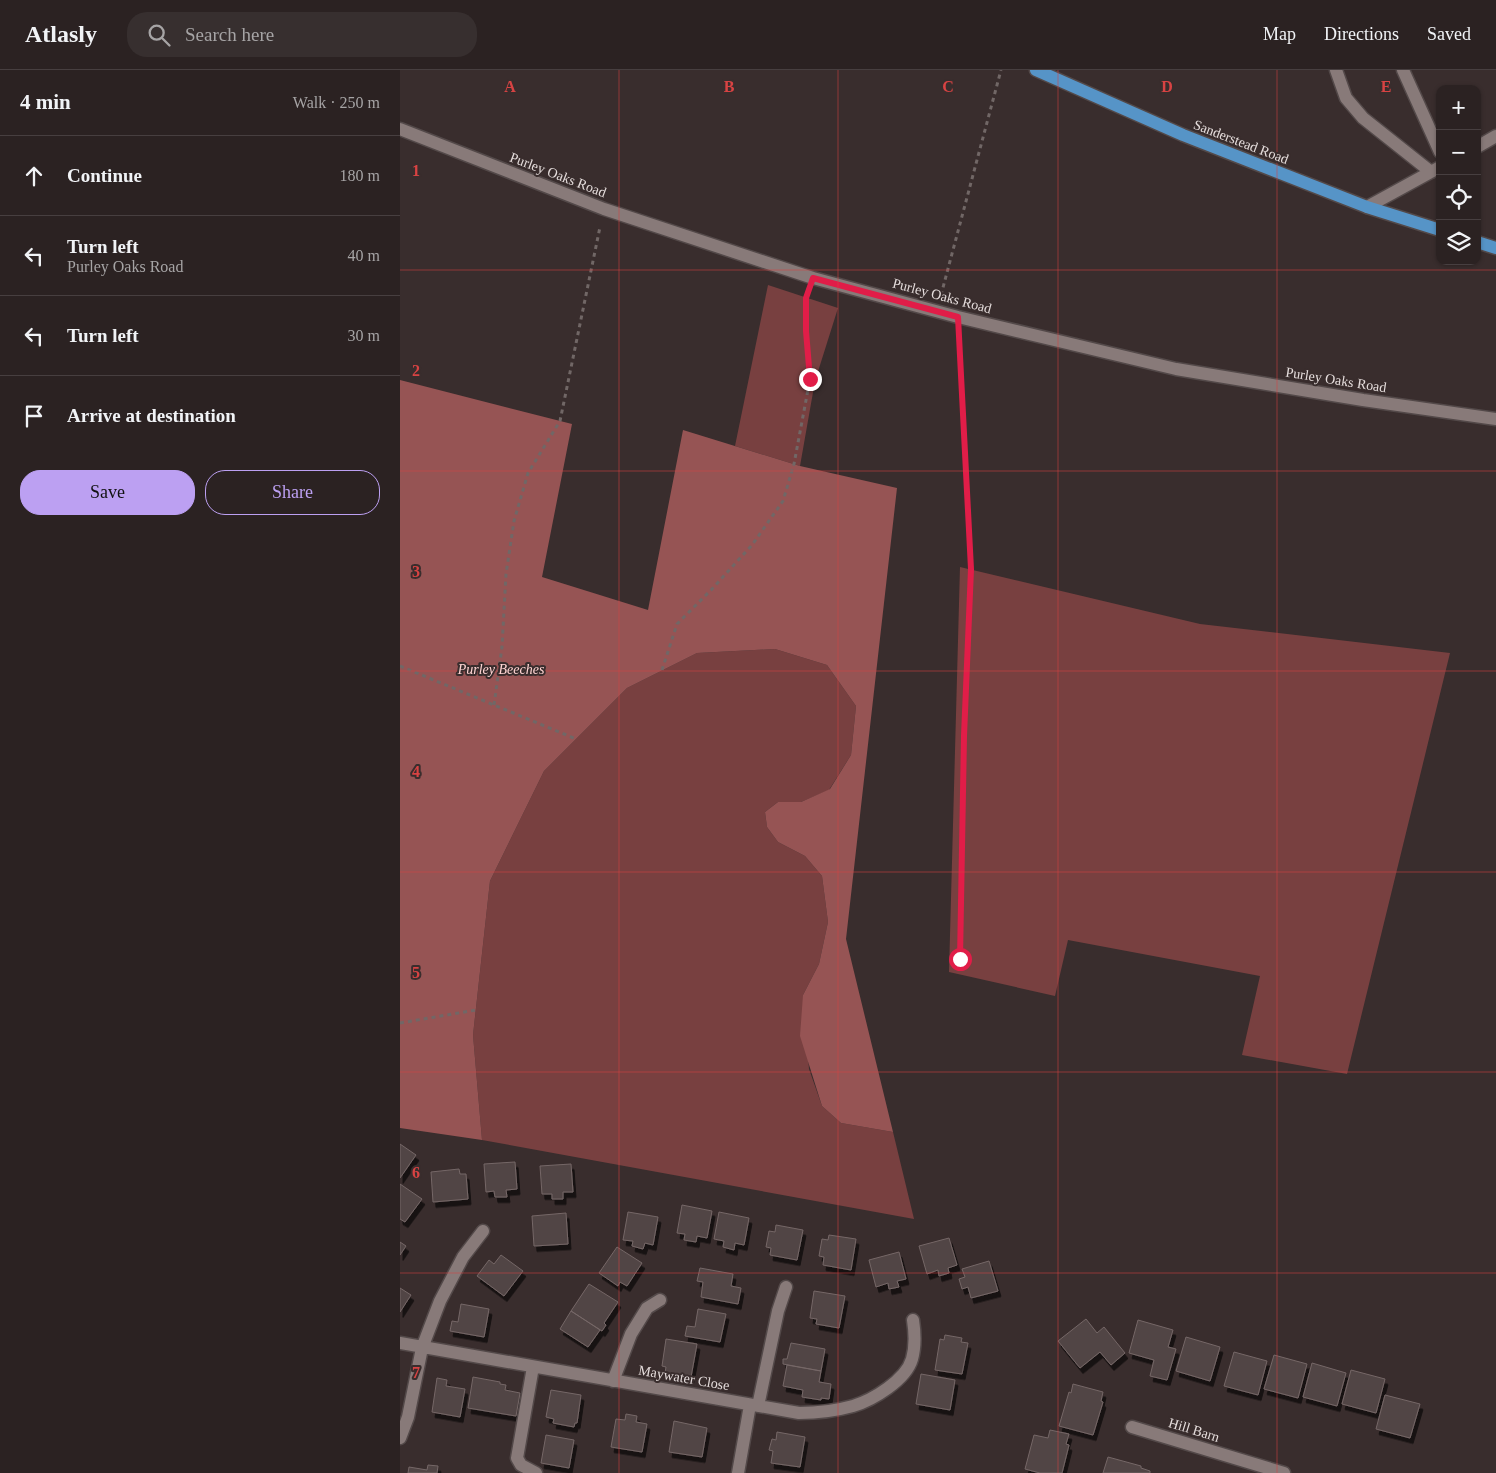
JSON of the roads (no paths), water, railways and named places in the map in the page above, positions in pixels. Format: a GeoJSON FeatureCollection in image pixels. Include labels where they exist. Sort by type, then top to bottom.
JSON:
{"type":"FeatureCollection","features":[{"type":"Feature","properties":{"kind":"main road","name":"Sanderstead Road"},"geometry":{"type":"LineString","coordinates":[[1036,70],[1183,135],[1367,207],[1436,229]]}},
{"type":"Feature","properties":{"kind":"main road"},"geometry":{"type":"LineString","coordinates":[[1481,243],[1496,248]]}},
{"type":"Feature","properties":{"kind":"street"},"geometry":{"type":"LineString","coordinates":[[1336,70],[1346,98],[1363,118],[1435,169],[1367,207]]}},
{"type":"Feature","properties":{"kind":"street"},"geometry":{"type":"LineString","coordinates":[[1403,70],[1436,143]]}},
{"type":"Feature","properties":{"kind":"street","name":"Purley Oaks Road"},"geometry":{"type":"LineString","coordinates":[[400,129],[604,209],[813,278],[958,317],[1176,369],[1363,400],[1496,419]]}},
{"type":"Feature","properties":{"kind":"street"},"geometry":{"type":"LineString","coordinates":[[1481,145],[1496,136]]}},
{"type":"Feature","properties":{"kind":"street"},"geometry":{"type":"LineString","coordinates":[[400,1438],[408,1417],[422,1348],[440,1301],[463,1257],[483,1231]]}},
{"type":"Feature","properties":{"kind":"street"},"geometry":{"type":"LineString","coordinates":[[738,1473],[778,1311],[786,1287]]}},
{"type":"Feature","properties":{"kind":"street","name":"Maywater Close"},"geometry":{"type":"LineString","coordinates":[[613,1381],[631,1334],[647,1308],[660,1300]]}},
{"type":"Feature","properties":{"kind":"street","name":"Maywater Close"},"geometry":{"type":"LineString","coordinates":[[400,1343],[799,1413],[824,1412],[854,1406],[885,1390],[902,1375],[912,1360],[916,1339],[913,1320]]}},
{"type":"Feature","properties":{"kind":"street"},"geometry":{"type":"LineString","coordinates":[[533,1367],[517,1458],[521,1466],[536,1473]]}},
{"type":"Feature","properties":{"kind":"street","name":"Hill Barn"},"geometry":{"type":"LineString","coordinates":[[1132,1427],[1244,1467],[1284,1473]]}},
{"type":"Feature","properties":{"kind":"park label","name":"Purley Beeches"},"geometry":{"type":"Point","coordinates":[501,669]}}]}
